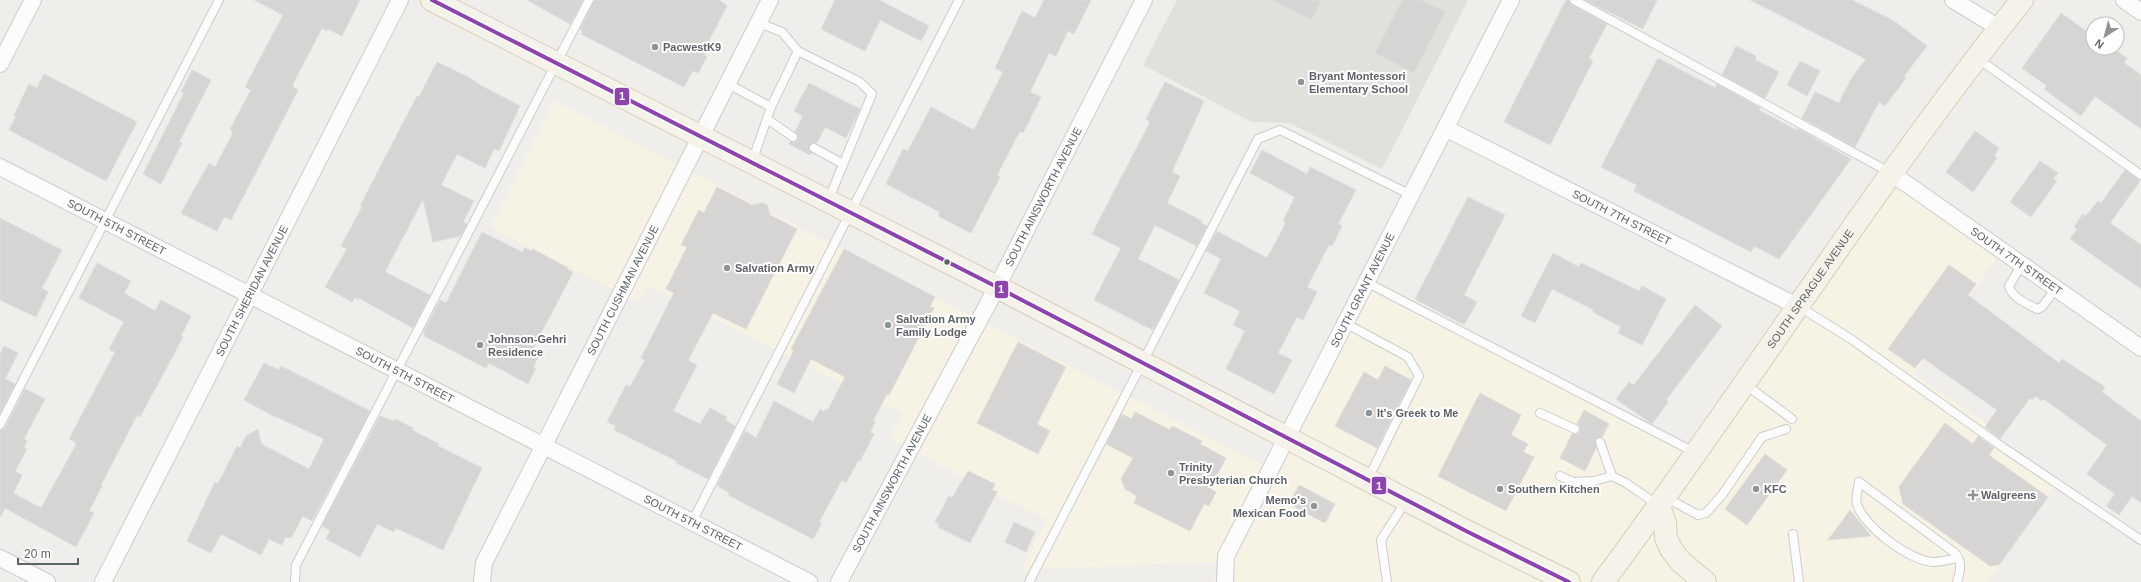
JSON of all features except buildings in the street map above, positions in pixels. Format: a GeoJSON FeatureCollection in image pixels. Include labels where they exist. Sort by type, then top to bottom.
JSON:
{"type":"FeatureCollection","features":[{"type":"Feature","properties":{"kind":"main road"},"geometry":{"type":"LineString","coordinates":[[432,0],[997,287],[1367,480],[1569,582]]}},
{"type":"Feature","properties":{"kind":"main road","name":"SOUTH SPRAGUE AVENUE"},"geometry":{"type":"LineString","coordinates":[[1603,582],[1697,453],[1797,306],[1891,173],[1976,58],[2022,0]]}},
{"type":"Feature","properties":{"kind":"main road"},"geometry":{"type":"LineString","coordinates":[[1662,501],[1666,538],[1671,549],[1681,562],[1705,582]]}},
{"type":"Feature","properties":{"kind":"street"},"geometry":{"type":"LineString","coordinates":[[0,64],[33,0]]}},
{"type":"Feature","properties":{"kind":"street","name":"SOUTH SHERIDAN AVENUE"},"geometry":{"type":"LineString","coordinates":[[103,582],[400,0]]}},
{"type":"Feature","properties":{"kind":"street","name":"SOUTH CUSHMAN AVENUE"},"geometry":{"type":"LineString","coordinates":[[482,582],[484,563],[770,0]]}},
{"type":"Feature","properties":{"kind":"street","name":"SOUTH AINSWORTH AVENUE"},"geometry":{"type":"LineString","coordinates":[[838,582],[997,287],[1144,0]]}},
{"type":"Feature","properties":{"kind":"street","name":"SOUTH GRANT AVENUE"},"geometry":{"type":"LineString","coordinates":[[1225,582],[1226,556],[1511,0]]}},
{"type":"Feature","properties":{"kind":"street"},"geometry":{"type":"LineString","coordinates":[[1953,0],[1999,28]]}},
{"type":"Feature","properties":{"kind":"street"},"geometry":{"type":"LineString","coordinates":[[2124,0],[2141,12]]}},
{"type":"Feature","properties":{"kind":"street","name":"SOUTH 7TH STREET"},"geometry":{"type":"LineString","coordinates":[[1445,128],[1797,306]]}},
{"type":"Feature","properties":{"kind":"street","name":"SOUTH 5TH STREET"},"geometry":{"type":"LineString","coordinates":[[0,167],[809,582]]}},
{"type":"Feature","properties":{"kind":"street","name":"SOUTH 7TH STREET"},"geometry":{"type":"LineString","coordinates":[[1891,173],[2141,348]]}},
{"type":"Feature","properties":{"kind":"street"},"geometry":{"type":"LineString","coordinates":[[0,558],[47,582]]}},
{"type":"Feature","properties":{"kind":"lane"},"geometry":{"type":"LineString","coordinates":[[0,425],[219,0]]}},
{"type":"Feature","properties":{"kind":"lane"},"geometry":{"type":"LineString","coordinates":[[295,582],[296,564],[588,0]]}},
{"type":"Feature","properties":{"kind":"lane"},"geometry":{"type":"LineString","coordinates":[[692,522],[959,0]]}},
{"type":"Feature","properties":{"kind":"lane"},"geometry":{"type":"LineString","coordinates":[[1574,0],[1891,173]]}},
{"type":"Feature","properties":{"kind":"lane"},"geometry":{"type":"LineString","coordinates":[[759,22],[782,32],[798,51],[860,82],[872,94],[828,202]]}},
{"type":"Feature","properties":{"kind":"lane"},"geometry":{"type":"LineString","coordinates":[[751,163],[772,107],[798,51]]}},
{"type":"Feature","properties":{"kind":"lane"},"geometry":{"type":"LineString","coordinates":[[1976,58],[2141,175]]}},
{"type":"Feature","properties":{"kind":"lane"},"geometry":{"type":"LineString","coordinates":[[728,84],[772,107]]}},
{"type":"Feature","properties":{"kind":"lane"},"geometry":{"type":"LineString","coordinates":[[767,119],[793,137]]}},
{"type":"Feature","properties":{"kind":"lane"},"geometry":{"type":"LineString","coordinates":[[1029,582],[1258,139],[1280,130],[1411,195]]}},
{"type":"Feature","properties":{"kind":"lane"},"geometry":{"type":"LineString","coordinates":[[814,148],[843,164]]}},
{"type":"Feature","properties":{"kind":"lane"},"geometry":{"type":"LineString","coordinates":[[2022,264],[2009,286],[2010,291],[2027,304],[2037,309],[2042,306],[2056,288]]}},
{"type":"Feature","properties":{"kind":"lane"},"geometry":{"type":"LineString","coordinates":[[1366,282],[1697,453]]}},
{"type":"Feature","properties":{"kind":"lane"},"geometry":{"type":"LineString","coordinates":[[1797,306],[1851,339],[2004,448],[2141,540]]}},
{"type":"Feature","properties":{"kind":"lane"},"geometry":{"type":"LineString","coordinates":[[1345,323],[1408,357],[1419,376],[1367,480]]}},
{"type":"Feature","properties":{"kind":"lane"},"geometry":{"type":"LineString","coordinates":[[1744,384],[1792,419]]}},
{"type":"Feature","properties":{"kind":"lane"},"geometry":{"type":"LineString","coordinates":[[1540,413],[1575,429]]}},
{"type":"Feature","properties":{"kind":"lane"},"geometry":{"type":"LineString","coordinates":[[1560,476],[1573,482],[1594,481],[1612,476],[1662,501],[1698,515],[1706,513],[1722,495],[1762,437],[1786,429]]}},
{"type":"Feature","properties":{"kind":"lane"},"geometry":{"type":"LineString","coordinates":[[1600,442],[1612,476]]}},
{"type":"Feature","properties":{"kind":"lane"},"geometry":{"type":"LineString","coordinates":[[1957,582],[1960,568],[1958,558],[1952,550],[1859,482],[1857,504],[1861,513],[1887,541],[1912,556],[1933,562],[1958,558]]}},
{"type":"Feature","properties":{"kind":"lane"},"geometry":{"type":"LineString","coordinates":[[1387,582],[1381,540],[1407,500]]}},
{"type":"Feature","properties":{"kind":"lane"},"geometry":{"type":"LineString","coordinates":[[1793,534],[1799,582]]}},
{"type":"Feature","properties":{"kind":"shaded area","name":"Bryant Montessori Elementary School"},"geometry":{"type":"Polygon","coordinates":[[[1177,0],[1468,0],[1382,169],[1289,123],[1252,122],[1143,65],[1177,0]]]}},
{"type":"Feature","properties":{"kind":"shaded area"},"geometry":{"type":"Polygon","coordinates":[[[554,101],[1270,469],[1366,282],[1697,453],[1891,173],[2002,250],[1914,374],[1989,425],[1984,433],[2056,483],[1988,582],[1213,582],[1223,562],[1021,570],[1047,520],[889,439],[902,414],[648,285],[639,303],[491,227],[554,101]]]}},
{"type":"Feature","properties":{"kind":"transit line","name":"1"},"geometry":{"type":"LineString","coordinates":[[432,0],[997,287],[1468,532],[1569,582]]}},
{"type":"Feature","properties":{"kind":"place","name":"PacwestK9"},"geometry":{"type":"Point","coordinates":[655,47]}},
{"type":"Feature","properties":{"kind":"place","name":"Bryant Montessori Elementary School"},"geometry":{"type":"Point","coordinates":[1301,82]}},
{"type":"Feature","properties":{"kind":"place","name":"Salvation Army"},"geometry":{"type":"Point","coordinates":[727,268]}},
{"type":"Feature","properties":{"kind":"place","name":"Salvation Army Family Lodge"},"geometry":{"type":"Point","coordinates":[888,325]}},
{"type":"Feature","properties":{"kind":"place","name":"Johnson-Gehri Residence"},"geometry":{"type":"Point","coordinates":[480,345]}},
{"type":"Feature","properties":{"kind":"place","name":"It's Greek to Me"},"geometry":{"type":"Point","coordinates":[1369,413]}},
{"type":"Feature","properties":{"kind":"place","name":"Trinity Presbyterian Church"},"geometry":{"type":"Point","coordinates":[1171,473]}},
{"type":"Feature","properties":{"kind":"place","name":"Southern Kitchen"},"geometry":{"type":"Point","coordinates":[1500,489]}},
{"type":"Feature","properties":{"kind":"place","name":"KFC"},"geometry":{"type":"Point","coordinates":[1756,489]}},
{"type":"Feature","properties":{"kind":"place","name":"Walgreens"},"geometry":{"type":"Point","coordinates":[1973,495]}},
{"type":"Feature","properties":{"kind":"place","name":"Memo's Mexican Food"},"geometry":{"type":"Point","coordinates":[1314,506]}}]}
